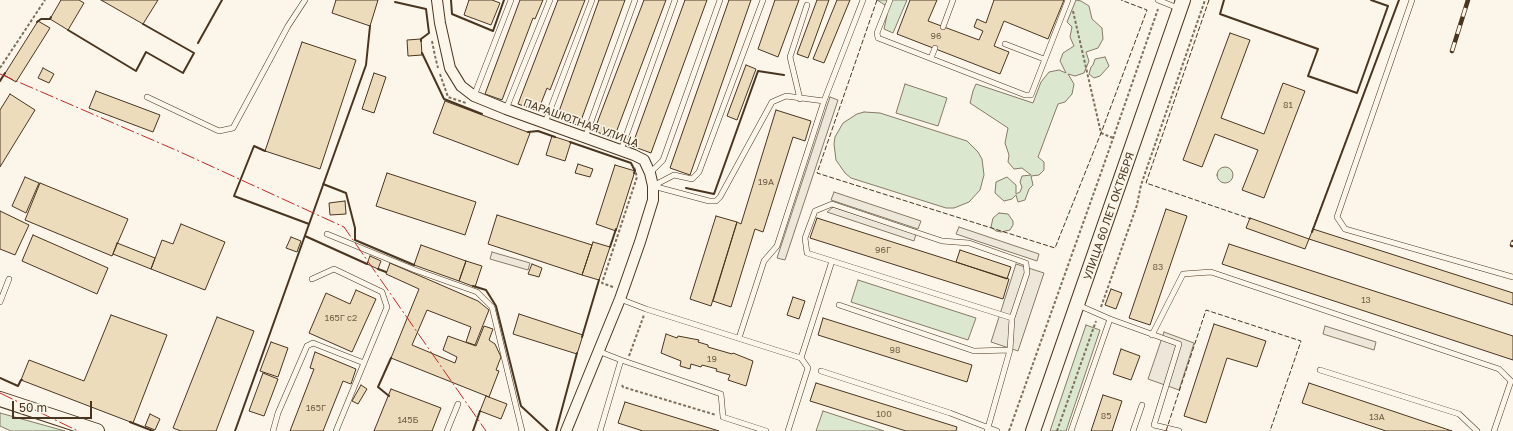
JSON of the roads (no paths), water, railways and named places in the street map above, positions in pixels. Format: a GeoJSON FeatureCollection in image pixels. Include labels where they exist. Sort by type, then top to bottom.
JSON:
{"type":"FeatureCollection","features":[{"type":"Feature","properties":{"kind":"main road","name":"УЛИЦА 60 ЛЕТ ОКТЯБРЯ"},"geometry":{"type":"LineString","coordinates":[[1033,431],[1182,5]]}},
{"type":"Feature","properties":{"kind":"main road"},"geometry":{"type":"LineString","coordinates":[[0,399],[97,431]]}},
{"type":"Feature","properties":{"kind":"street","name":"ПАРАШЮТНАЯ УЛИЦА"},"geometry":{"type":"LineString","coordinates":[[437,0],[440,23],[450,68],[472,100],[545,122],[621,150],[644,160],[650,173],[653,186],[653,200],[620,299],[566,431]]}},
{"type":"Feature","properties":{"kind":"lane"},"geometry":{"type":"LineString","coordinates":[[147,97],[219,131],[233,128],[288,26],[305,0]]}},
{"type":"Feature","properties":{"kind":"lane"},"geometry":{"type":"LineString","coordinates":[[472,100],[511,0]]}},
{"type":"Feature","properties":{"kind":"lane"},"geometry":{"type":"LineString","coordinates":[[506,109],[550,0]]}},
{"type":"Feature","properties":{"kind":"lane"},"geometry":{"type":"LineString","coordinates":[[545,122],[592,0]]}},
{"type":"Feature","properties":{"kind":"lane"},"geometry":{"type":"LineString","coordinates":[[585,138],[635,0]]}},
{"type":"Feature","properties":{"kind":"lane"},"geometry":{"type":"LineString","coordinates":[[621,150],[675,0]]}},
{"type":"Feature","properties":{"kind":"lane"},"geometry":{"type":"LineString","coordinates":[[650,173],[663,160],[720,0]]}},
{"type":"Feature","properties":{"kind":"lane"},"geometry":{"type":"LineString","coordinates":[[653,186],[674,175],[692,179],[699,172],[763,0]]}},
{"type":"Feature","properties":{"kind":"lane"},"geometry":{"type":"LineString","coordinates":[[739,338],[764,261],[777,246],[824,101],[863,0]]}},
{"type":"Feature","properties":{"kind":"lane"},"geometry":{"type":"LineString","coordinates":[[890,0],[877,33],[878,38],[1025,95],[1030,95],[1068,0]]}},
{"type":"Feature","properties":{"kind":"lane"},"geometry":{"type":"LineString","coordinates":[[943,27],[953,0]]}},
{"type":"Feature","properties":{"kind":"lane"},"geometry":{"type":"LineString","coordinates":[[1160,0],[1182,5]]}},
{"type":"Feature","properties":{"kind":"lane"},"geometry":{"type":"LineString","coordinates":[[1412,0],[1337,218],[1345,229],[1513,277]]}},
{"type":"Feature","properties":{"kind":"lane"},"geometry":{"type":"LineString","coordinates":[[800,99],[790,57],[807,5]]}},
{"type":"Feature","properties":{"kind":"lane"},"geometry":{"type":"LineString","coordinates":[[1005,44],[1044,58]]}},
{"type":"Feature","properties":{"kind":"lane"},"geometry":{"type":"LineString","coordinates":[[930,58],[935,48]]}},
{"type":"Feature","properties":{"kind":"lane"},"geometry":{"type":"LineString","coordinates":[[653,186],[710,201],[716,201],[720,197],[772,102],[786,96],[824,101]]}},
{"type":"Feature","properties":{"kind":"lane"},"geometry":{"type":"LineString","coordinates":[[987,429],[1010,350],[1012,318],[1027,273],[1026,263],[969,243],[942,241],[832,204],[815,211],[805,238],[807,253],[1012,318]]}},
{"type":"Feature","properties":{"kind":"lane"},"geometry":{"type":"LineString","coordinates":[[327,234],[415,270],[477,292],[492,307],[522,431]]}},
{"type":"Feature","properties":{"kind":"lane"},"geometry":{"type":"LineString","coordinates":[[801,358],[832,261]]}},
{"type":"Feature","properties":{"kind":"lane"},"geometry":{"type":"LineString","coordinates":[[312,279],[334,269],[382,292],[387,307],[336,431]]}},
{"type":"Feature","properties":{"kind":"lane"},"geometry":{"type":"LineString","coordinates":[[1152,335],[1183,274],[1211,272],[1499,369],[1511,381],[1494,431]]}},
{"type":"Feature","properties":{"kind":"lane"},"geometry":{"type":"LineString","coordinates":[[0,302],[9,278]]}},
{"type":"Feature","properties":{"kind":"lane"},"geometry":{"type":"LineString","coordinates":[[620,299],[646,309],[801,358],[808,368],[788,431]]}},
{"type":"Feature","properties":{"kind":"lane"},"geometry":{"type":"LineString","coordinates":[[838,305],[974,351],[1010,350]]}},
{"type":"Feature","properties":{"kind":"lane"},"geometry":{"type":"LineString","coordinates":[[1077,305],[1110,319],[1179,344],[1154,425],[1179,431]]}},
{"type":"Feature","properties":{"kind":"lane"},"geometry":{"type":"LineString","coordinates":[[1071,431],[1110,319]]}},
{"type":"Feature","properties":{"kind":"lane"},"geometry":{"type":"LineString","coordinates":[[273,431],[278,413],[306,346],[313,343],[364,363]]}},
{"type":"Feature","properties":{"kind":"lane"},"geometry":{"type":"LineString","coordinates":[[598,351],[721,394],[723,417],[766,431]]}},
{"type":"Feature","properties":{"kind":"lane"},"geometry":{"type":"LineString","coordinates":[[600,431],[621,360]]}},
{"type":"Feature","properties":{"kind":"lane"},"geometry":{"type":"LineString","coordinates":[[1320,370],[1459,414],[1477,431]]}},
{"type":"Feature","properties":{"kind":"lane"},"geometry":{"type":"LineString","coordinates":[[821,371],[950,413],[987,429],[997,431]]}},
{"type":"Feature","properties":{"kind":"lane"},"geometry":{"type":"LineString","coordinates":[[447,431],[458,404]]}},
{"type":"Feature","properties":{"kind":"lane"},"geometry":{"type":"LineString","coordinates":[[1133,431],[1142,405]]}},
{"type":"Feature","properties":{"kind":"railway"},"geometry":{"type":"LineString","coordinates":[[1452,51],[1468,0]]}}]}
